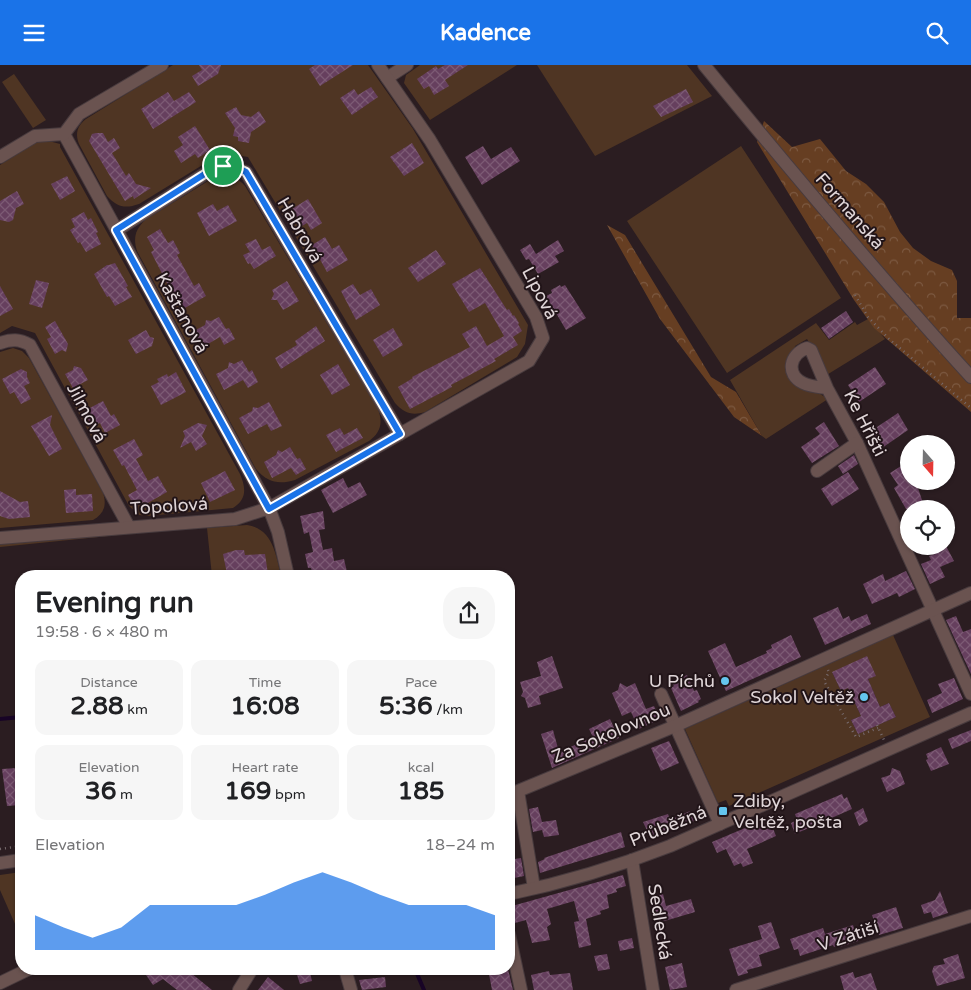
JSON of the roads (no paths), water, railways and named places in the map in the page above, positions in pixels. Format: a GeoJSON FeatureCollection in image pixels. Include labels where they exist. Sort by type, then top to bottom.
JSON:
{"type":"FeatureCollection","features":[{"type":"Feature","properties":{"kind":"street"},"geometry":{"type":"LineString","coordinates":[[0,157],[35,136],[64,134],[79,114],[162,65]]}},
{"type":"Feature","properties":{"kind":"street","name":"Lipová"},"geometry":{"type":"LineString","coordinates":[[269,509],[528,361],[543,338],[536,317],[430,140],[378,65]]}},
{"type":"Feature","properties":{"kind":"street"},"geometry":{"type":"LineString","coordinates":[[387,78],[407,65]]}},
{"type":"Feature","properties":{"kind":"street","name":"Formanská"},"geometry":{"type":"LineString","coordinates":[[704,65],[768,143],[971,377]]}},
{"type":"Feature","properties":{"kind":"street","name":"Kaštanová"},"geometry":{"type":"LineString","coordinates":[[64,134],[269,509]]}},
{"type":"Feature","properties":{"kind":"street","name":"Habrová"},"geometry":{"type":"LineString","coordinates":[[116,230],[211,170],[223,166],[236,167],[246,172],[400,434]]}},
{"type":"Feature","properties":{"kind":"street","name":"Jilmová"},"geometry":{"type":"LineString","coordinates":[[0,343],[12,339],[22,340],[30,345],[129,527]]}},
{"type":"Feature","properties":{"kind":"street","name":"Ke Hřišti"},"geometry":{"type":"LineString","coordinates":[[827,388],[858,443],[971,694]]}},
{"type":"Feature","properties":{"kind":"street"},"geometry":{"type":"LineString","coordinates":[[817,471],[858,443]]}},
{"type":"Feature","properties":{"kind":"street"},"geometry":{"type":"LineString","coordinates":[[269,509],[278,532],[287,570]]}},
{"type":"Feature","properties":{"kind":"street","name":"Topolová"},"geometry":{"type":"LineString","coordinates":[[0,538],[235,519],[269,509]]}},
{"type":"Feature","properties":{"kind":"street","name":"Za Sokolovnou"},"geometry":{"type":"LineString","coordinates":[[534,888],[518,791],[674,726],[971,593]]}},
{"type":"Feature","properties":{"kind":"street"},"geometry":{"type":"LineString","coordinates":[[661,694],[720,824]]}},
{"type":"Feature","properties":{"kind":"street","name":"Průběžná"},"geometry":{"type":"LineString","coordinates":[[515,893],[632,860],[670,846],[971,713]]}},
{"type":"Feature","properties":{"kind":"street","name":"Sedlecká"},"geometry":{"type":"LineString","coordinates":[[632,860],[652,990]]}},
{"type":"Feature","properties":{"kind":"street"},"geometry":{"type":"LineString","coordinates":[[0,863],[15,861]]}},
{"type":"Feature","properties":{"kind":"street","name":"V Zátiší"},"geometry":{"type":"LineString","coordinates":[[736,990],[971,916]]}},
{"type":"Feature","properties":{"kind":"street"},"geometry":{"type":"LineString","coordinates":[[515,962],[521,990]]}},
{"type":"Feature","properties":{"kind":"street"},"geometry":{"type":"LineString","coordinates":[[0,983],[17,975]]}},
{"type":"Feature","properties":{"kind":"street"},"geometry":{"type":"LineString","coordinates":[[239,990],[248,975]]}},
{"type":"Feature","properties":{"kind":"street"},"geometry":{"type":"LineString","coordinates":[[347,975],[351,990]]}},
{"type":"Feature","properties":{"kind":"waterway"},"geometry":{"type":"LineString","coordinates":[[0,719],[15,718]]}},
{"type":"Feature","properties":{"kind":"waterway"},"geometry":{"type":"LineString","coordinates":[[418,975],[424,990]]}},
{"type":"Feature","properties":{"kind":"place","name":"U Píchů"},"geometry":{"type":"Point","coordinates":[725,681]}},
{"type":"Feature","properties":{"kind":"place","name":"Sokol Veltěž"},"geometry":{"type":"Point","coordinates":[864,697]}},
{"type":"Feature","properties":{"kind":"place","name":"Zdiby, Veltěž, pošta"},"geometry":{"type":"Point","coordinates":[723,811]}}]}
